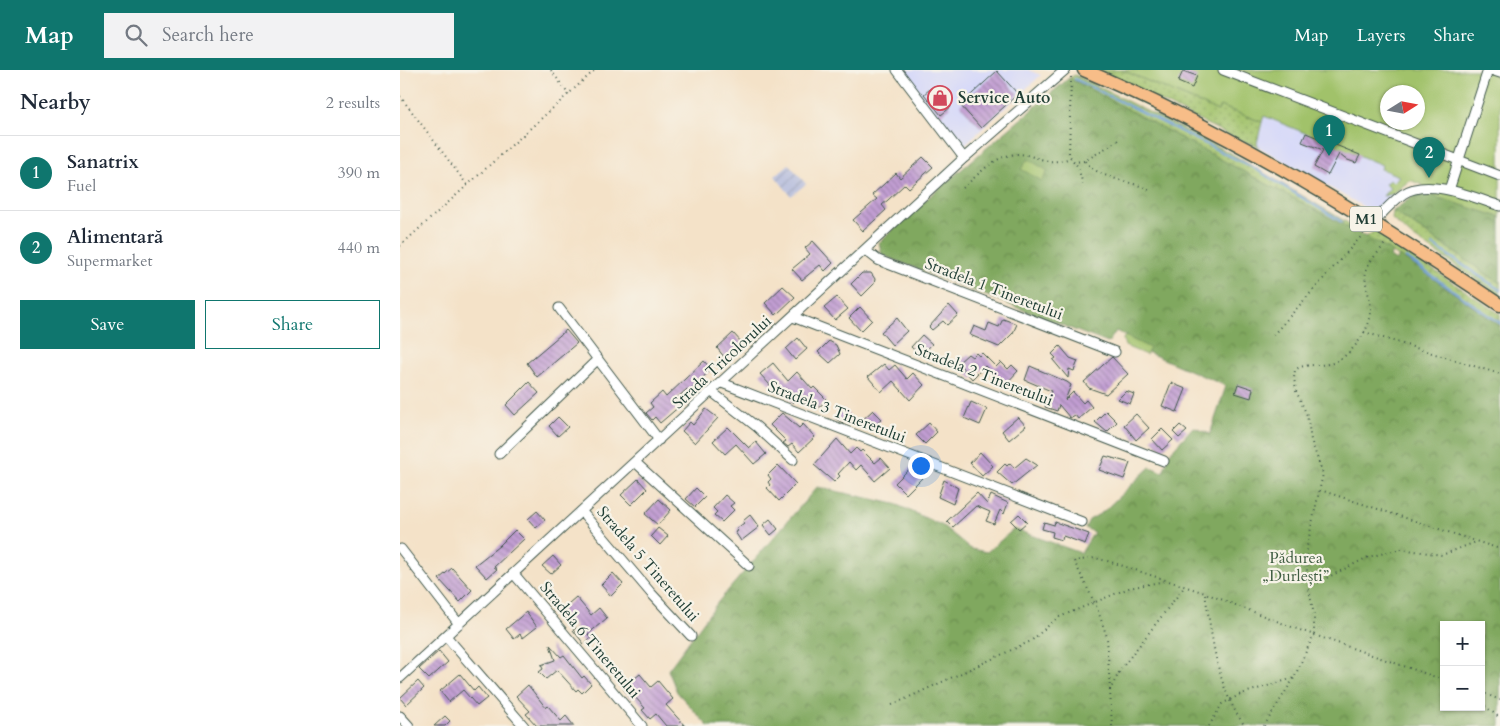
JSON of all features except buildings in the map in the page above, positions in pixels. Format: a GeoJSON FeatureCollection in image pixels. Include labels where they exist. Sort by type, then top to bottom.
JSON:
{"type":"FeatureCollection","features":[{"type":"Feature","properties":{"kind":"highway","name":"M1"},"geometry":{"type":"LineString","coordinates":[[1091,71],[1220,136],[1373,223],[1500,306]]}},
{"type":"Feature","properties":{"kind":"street"},"geometry":{"type":"LineString","coordinates":[[897,70],[964,158]]}},
{"type":"Feature","properties":{"kind":"street","name":"Strada Tricolorului"},"geometry":{"type":"LineString","coordinates":[[400,678],[964,158],[1065,70]]}},
{"type":"Feature","properties":{"kind":"street"},"geometry":{"type":"LineString","coordinates":[[1224,70],[1458,158],[1500,176]]}},
{"type":"Feature","properties":{"kind":"street"},"geometry":{"type":"LineString","coordinates":[[1450,190],[1458,158],[1490,70],[1500,73]]}},
{"type":"Feature","properties":{"kind":"street"},"geometry":{"type":"LineString","coordinates":[[1373,223],[1405,193],[1417,189],[1450,190],[1500,206]]}},
{"type":"Feature","properties":{"kind":"street","name":"Stradela 1 Tineretului"},"geometry":{"type":"LineString","coordinates":[[865,250],[878,260],[1115,352]]}},
{"type":"Feature","properties":{"kind":"street"},"geometry":{"type":"LineString","coordinates":[[559,308],[659,440]]}},
{"type":"Feature","properties":{"kind":"street","name":"Stradela 2 Tineretului"},"geometry":{"type":"LineString","coordinates":[[793,317],[1164,461]]}},
{"type":"Feature","properties":{"kind":"street"},"geometry":{"type":"LineString","coordinates":[[499,454],[598,360]]}},
{"type":"Feature","properties":{"kind":"street","name":"Stradela 3 Tineretului"},"geometry":{"type":"LineString","coordinates":[[722,383],[1082,522]]}},
{"type":"Feature","properties":{"kind":"street"},"geometry":{"type":"LineString","coordinates":[[712,392],[757,427],[793,460]]}},
{"type":"Feature","properties":{"kind":"street"},"geometry":{"type":"LineString","coordinates":[[635,462],[749,566]]}},
{"type":"Feature","properties":{"kind":"street","name":"Stradela 5 Tineretului"},"geometry":{"type":"LineString","coordinates":[[582,512],[650,592],[691,636]]}},
{"type":"Feature","properties":{"kind":"street"},"geometry":{"type":"LineString","coordinates":[[402,549],[459,624]]}},
{"type":"Feature","properties":{"kind":"street","name":"Stradela 6 Tineretului"},"geometry":{"type":"LineString","coordinates":[[514,574],[642,726]]}},
{"type":"Feature","properties":{"kind":"street"},"geometry":{"type":"LineString","coordinates":[[446,636],[524,726]]}},
{"type":"Feature","properties":{"kind":"street"},"geometry":{"type":"LineString","coordinates":[[400,716],[409,726]]}},
{"type":"Feature","properties":{"kind":"path"},"geometry":{"type":"LineString","coordinates":[[551,70],[569,95]]}},
{"type":"Feature","properties":{"kind":"path"},"geometry":{"type":"LineString","coordinates":[[400,246],[468,187],[595,70]]}},
{"type":"Feature","properties":{"kind":"path"},"geometry":{"type":"LineString","coordinates":[[1071,70],[1069,155],[1078,167],[1084,188]]}},
{"type":"Feature","properties":{"kind":"path"},"geometry":{"type":"LineString","coordinates":[[400,96],[468,187]]}},
{"type":"Feature","properties":{"kind":"path"},"geometry":{"type":"LineString","coordinates":[[1073,162],[1085,161],[1120,139]]}},
{"type":"Feature","properties":{"kind":"path"},"geometry":{"type":"LineString","coordinates":[[963,188],[1001,157],[1028,155],[1048,162],[1071,158]]}},
{"type":"Feature","properties":{"kind":"path"},"geometry":{"type":"LineString","coordinates":[[1085,161],[1098,174],[1111,176],[1151,191]]}},
{"type":"Feature","properties":{"kind":"path"},"geometry":{"type":"LineString","coordinates":[[1273,335],[1373,223]]}},
{"type":"Feature","properties":{"kind":"path"},"geometry":{"type":"LineString","coordinates":[[1264,726],[1294,678],[1314,634],[1314,615],[1309,586],[1307,546],[1323,474],[1311,440],[1307,415],[1296,391],[1295,370],[1301,366],[1319,366],[1340,360],[1364,332],[1371,310],[1366,278],[1367,268],[1385,242]]}},
{"type":"Feature","properties":{"kind":"path"},"geometry":{"type":"LineString","coordinates":[[1364,332],[1500,374]]}},
{"type":"Feature","properties":{"kind":"path"},"geometry":{"type":"LineString","coordinates":[[1320,490],[1476,542],[1500,548]]}},
{"type":"Feature","properties":{"kind":"path"},"geometry":{"type":"LineString","coordinates":[[1309,586],[1368,557],[1401,550],[1442,555],[1476,542]]}},
{"type":"Feature","properties":{"kind":"path"},"geometry":{"type":"LineString","coordinates":[[1112,726],[1107,637],[1094,602],[1074,561],[1095,558],[1111,562],[1205,593],[1440,679]]}},
{"type":"Feature","properties":{"kind":"path"},"geometry":{"type":"LineString","coordinates":[[892,705],[1031,641],[1057,618],[1129,588],[1167,580]]}},
{"type":"Feature","properties":{"kind":"path"},"geometry":{"type":"LineString","coordinates":[[1110,690],[1121,669],[1185,586]]}},
{"type":"Feature","properties":{"kind":"path"},"geometry":{"type":"LineString","coordinates":[[1205,593],[1219,675],[1232,709],[1245,726]]}},
{"type":"Feature","properties":{"kind":"path"},"geometry":{"type":"LineString","coordinates":[[1209,726],[1222,704],[1229,700],[1294,678]]}},
{"type":"Feature","properties":{"kind":"path"},"geometry":{"type":"LineString","coordinates":[[1485,694],[1500,700]]}},
{"type":"Feature","properties":{"kind":"path"},"geometry":{"type":"LineString","coordinates":[[1485,707],[1500,718]]}},
{"type":"Feature","properties":{"kind":"shaded area"},"geometry":{"type":"Polygon","coordinates":[[[900,70],[1028,70],[1041,75],[960,149],[900,70]]]}},
{"type":"Feature","properties":{"kind":"shaded area"},"geometry":{"type":"Polygon","coordinates":[[[1264,116],[1382,165],[1381,169],[1410,180],[1373,212],[1259,147],[1257,143],[1264,116]]]}},
{"type":"Feature","properties":{"kind":"shaded area"},"geometry":{"type":"Polygon","coordinates":[[[789,164],[806,184],[791,196],[775,176],[789,164]]]}},
{"type":"Feature","properties":{"kind":"green space"},"geometry":{"type":"Polygon","coordinates":[[[1101,70],[1122,70],[1218,111],[1220,106],[1262,122],[1257,143],[1259,147],[1233,137],[1100,72],[1101,70]]]}},
{"type":"Feature","properties":{"kind":"green space"},"geometry":{"type":"Polygon","coordinates":[[[1122,70],[1500,70],[1500,217],[1433,196],[1422,185],[1410,180],[1393,194],[1383,196],[1390,188],[1385,184],[1389,180],[1394,182],[1399,176],[1381,169],[1382,165],[1264,116],[1262,122],[1220,106],[1218,111],[1122,70]]]}},
{"type":"Feature","properties":{"kind":"green space"},"geometry":{"type":"Polygon","coordinates":[[[1075,75],[1232,154],[1353,226],[1356,233],[1069,78],[1075,75]]]}},
{"type":"Feature","properties":{"kind":"green space","name":"Pădurea „Durlești”"},"geometry":{"type":"Polygon","coordinates":[[[1069,78],[1379,244],[1392,252],[1390,257],[1396,261],[1399,256],[1423,271],[1500,326],[1500,726],[708,726],[677,692],[668,670],[718,602],[817,487],[895,504],[943,526],[971,549],[987,552],[1014,529],[1081,553],[1094,532],[1085,528],[1089,520],[1103,512],[1150,467],[1163,472],[1169,457],[1168,455],[1193,427],[1210,434],[1226,386],[1147,352],[1149,348],[1116,331],[1108,343],[882,255],[879,243],[909,214],[1069,78]]]}},
{"type":"Feature","properties":{"kind":"green space"},"geometry":{"type":"Polygon","coordinates":[[[1028,159],[1048,171],[1042,181],[1021,169],[1028,159]]]}},
{"type":"Feature","properties":{"kind":"green space"},"geometry":{"type":"Polygon","coordinates":[[[1416,194],[1433,196],[1500,217],[1500,283],[1393,211],[1416,194]]]}},
{"type":"Feature","properties":{"kind":"green space"},"geometry":{"type":"Polygon","coordinates":[[[1393,211],[1500,283],[1500,295],[1414,238],[1392,219],[1393,211]]]}},
{"type":"Feature","properties":{"kind":"green space"},"geometry":{"type":"Polygon","coordinates":[[[1375,231],[1500,314],[1500,326],[1423,271],[1365,237],[1375,231]]]}},
{"type":"Feature","properties":{"kind":"green space"},"geometry":{"type":"Polygon","coordinates":[[[1125,336],[1150,348],[1146,355],[1125,346],[1123,339],[1125,336]]]}},
{"type":"Feature","properties":{"kind":"waterway"},"geometry":{"type":"LineString","coordinates":[[1075,79],[1254,168],[1342,222]]}},
{"type":"Feature","properties":{"kind":"waterway"},"geometry":{"type":"LineString","coordinates":[[1433,245],[1500,290]]}},
{"type":"Feature","properties":{"kind":"waterway"},"geometry":{"type":"LineString","coordinates":[[1406,258],[1500,323]]}},
{"type":"Feature","properties":{"kind":"place","name":"Service Auto"},"geometry":{"type":"Point","coordinates":[940,98]}},
{"type":"Feature","properties":{"kind":"place","name":"Sanatrix"},"geometry":{"type":"Point","coordinates":[1329,156]}},
{"type":"Feature","properties":{"kind":"place","name":"Alimentară"},"geometry":{"type":"Point","coordinates":[1429,178]}}]}
